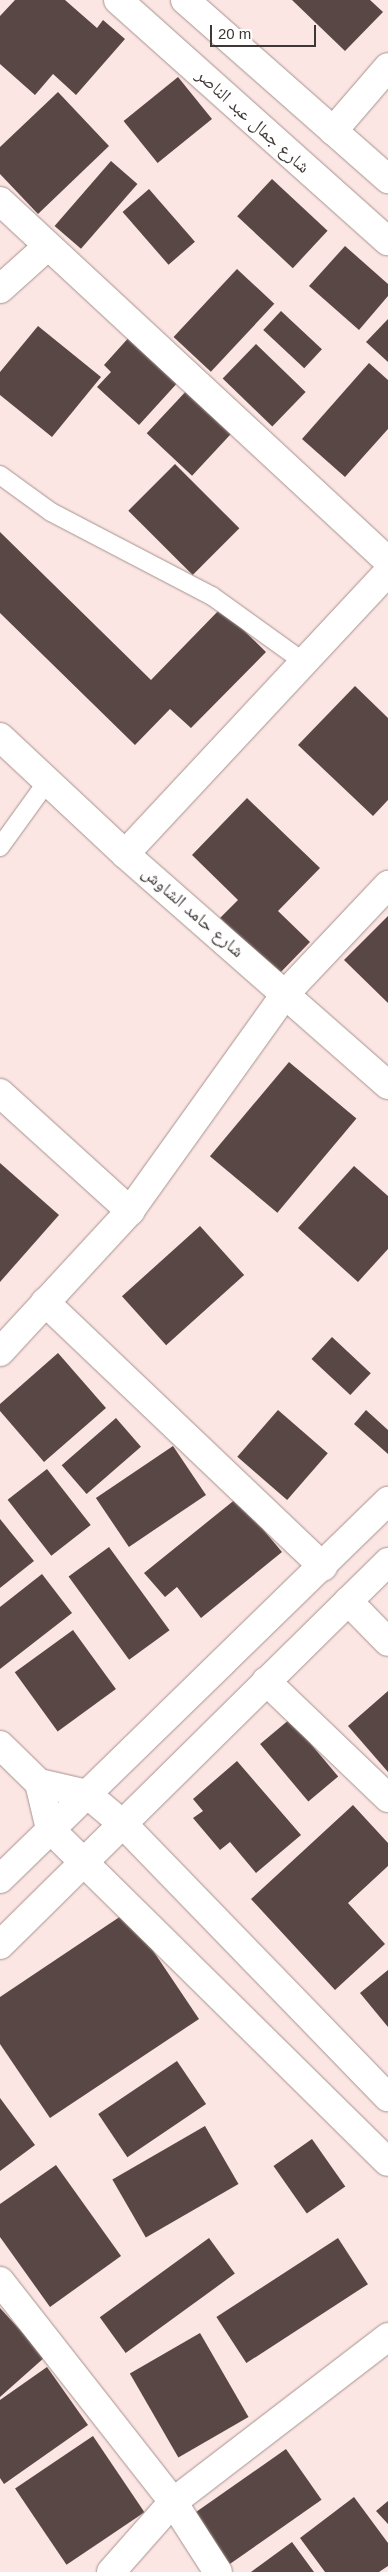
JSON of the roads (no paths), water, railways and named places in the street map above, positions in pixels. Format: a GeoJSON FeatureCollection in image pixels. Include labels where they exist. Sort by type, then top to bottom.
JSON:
{"type":"FeatureCollection","features":[{"type":"Feature","properties":{"kind":"street","name":"شارع جمال عبد الناصر"},"geometry":{"type":"LineString","coordinates":[[118,0],[388,241]]}},
{"type":"Feature","properties":{"kind":"street"},"geometry":{"type":"LineString","coordinates":[[186,0],[388,179]]}},
{"type":"Feature","properties":{"kind":"street"},"geometry":{"type":"LineString","coordinates":[[333,131],[388,67]]}},
{"type":"Feature","properties":{"kind":"street"},"geometry":{"type":"LineString","coordinates":[[0,201],[388,561]]}},
{"type":"Feature","properties":{"kind":"street"},"geometry":{"type":"LineString","coordinates":[[0,289],[48,246]]}},
{"type":"Feature","properties":{"kind":"street"},"geometry":{"type":"LineString","coordinates":[[125,854],[388,572]]}},
{"type":"Feature","properties":{"kind":"street","name":"شارع حامد الشاوش"},"geometry":{"type":"LineString","coordinates":[[0,737],[49,780],[125,854],[286,993],[388,1085]]}},
{"type":"Feature","properties":{"kind":"street"},"geometry":{"type":"LineString","coordinates":[[0,1352],[44,1302],[130,1211],[286,993],[388,885]]}},
{"type":"Feature","properties":{"kind":"street"},"geometry":{"type":"LineString","coordinates":[[0,1092],[130,1211]]}},
{"type":"Feature","properties":{"kind":"street"},"geometry":{"type":"LineString","coordinates":[[44,1302],[323,1567]]}},
{"type":"Feature","properties":{"kind":"street"},"geometry":{"type":"LineString","coordinates":[[0,1879],[388,1502]]}},
{"type":"Feature","properties":{"kind":"street"},"geometry":{"type":"LineString","coordinates":[[0,1945],[388,1562]]}},
{"type":"Feature","properties":{"kind":"street"},"geometry":{"type":"LineString","coordinates":[[348,1601],[388,1642]]}},
{"type":"Feature","properties":{"kind":"street"},"geometry":{"type":"LineString","coordinates":[[266,1681],[388,1798]]}},
{"type":"Feature","properties":{"kind":"street"},"geometry":{"type":"LineString","coordinates":[[0,1746],[39,1783],[87,1794],[124,1824],[388,2097]]}},
{"type":"Feature","properties":{"kind":"street"},"geometry":{"type":"LineString","coordinates":[[39,1783],[50,1829],[388,2162]]}},
{"type":"Feature","properties":{"kind":"street"},"geometry":{"type":"LineString","coordinates":[[0,2281],[173,2502],[218,2572]]}},
{"type":"Feature","properties":{"kind":"street"},"geometry":{"type":"LineString","coordinates":[[111,2572],[173,2502],[385,2345]]}},
{"type":"Feature","properties":{"kind":"lane"},"geometry":{"type":"LineString","coordinates":[[0,475],[52,512],[212,596],[304,662]]}},
{"type":"Feature","properties":{"kind":"lane"},"geometry":{"type":"LineString","coordinates":[[0,846],[49,780]]}}]}
